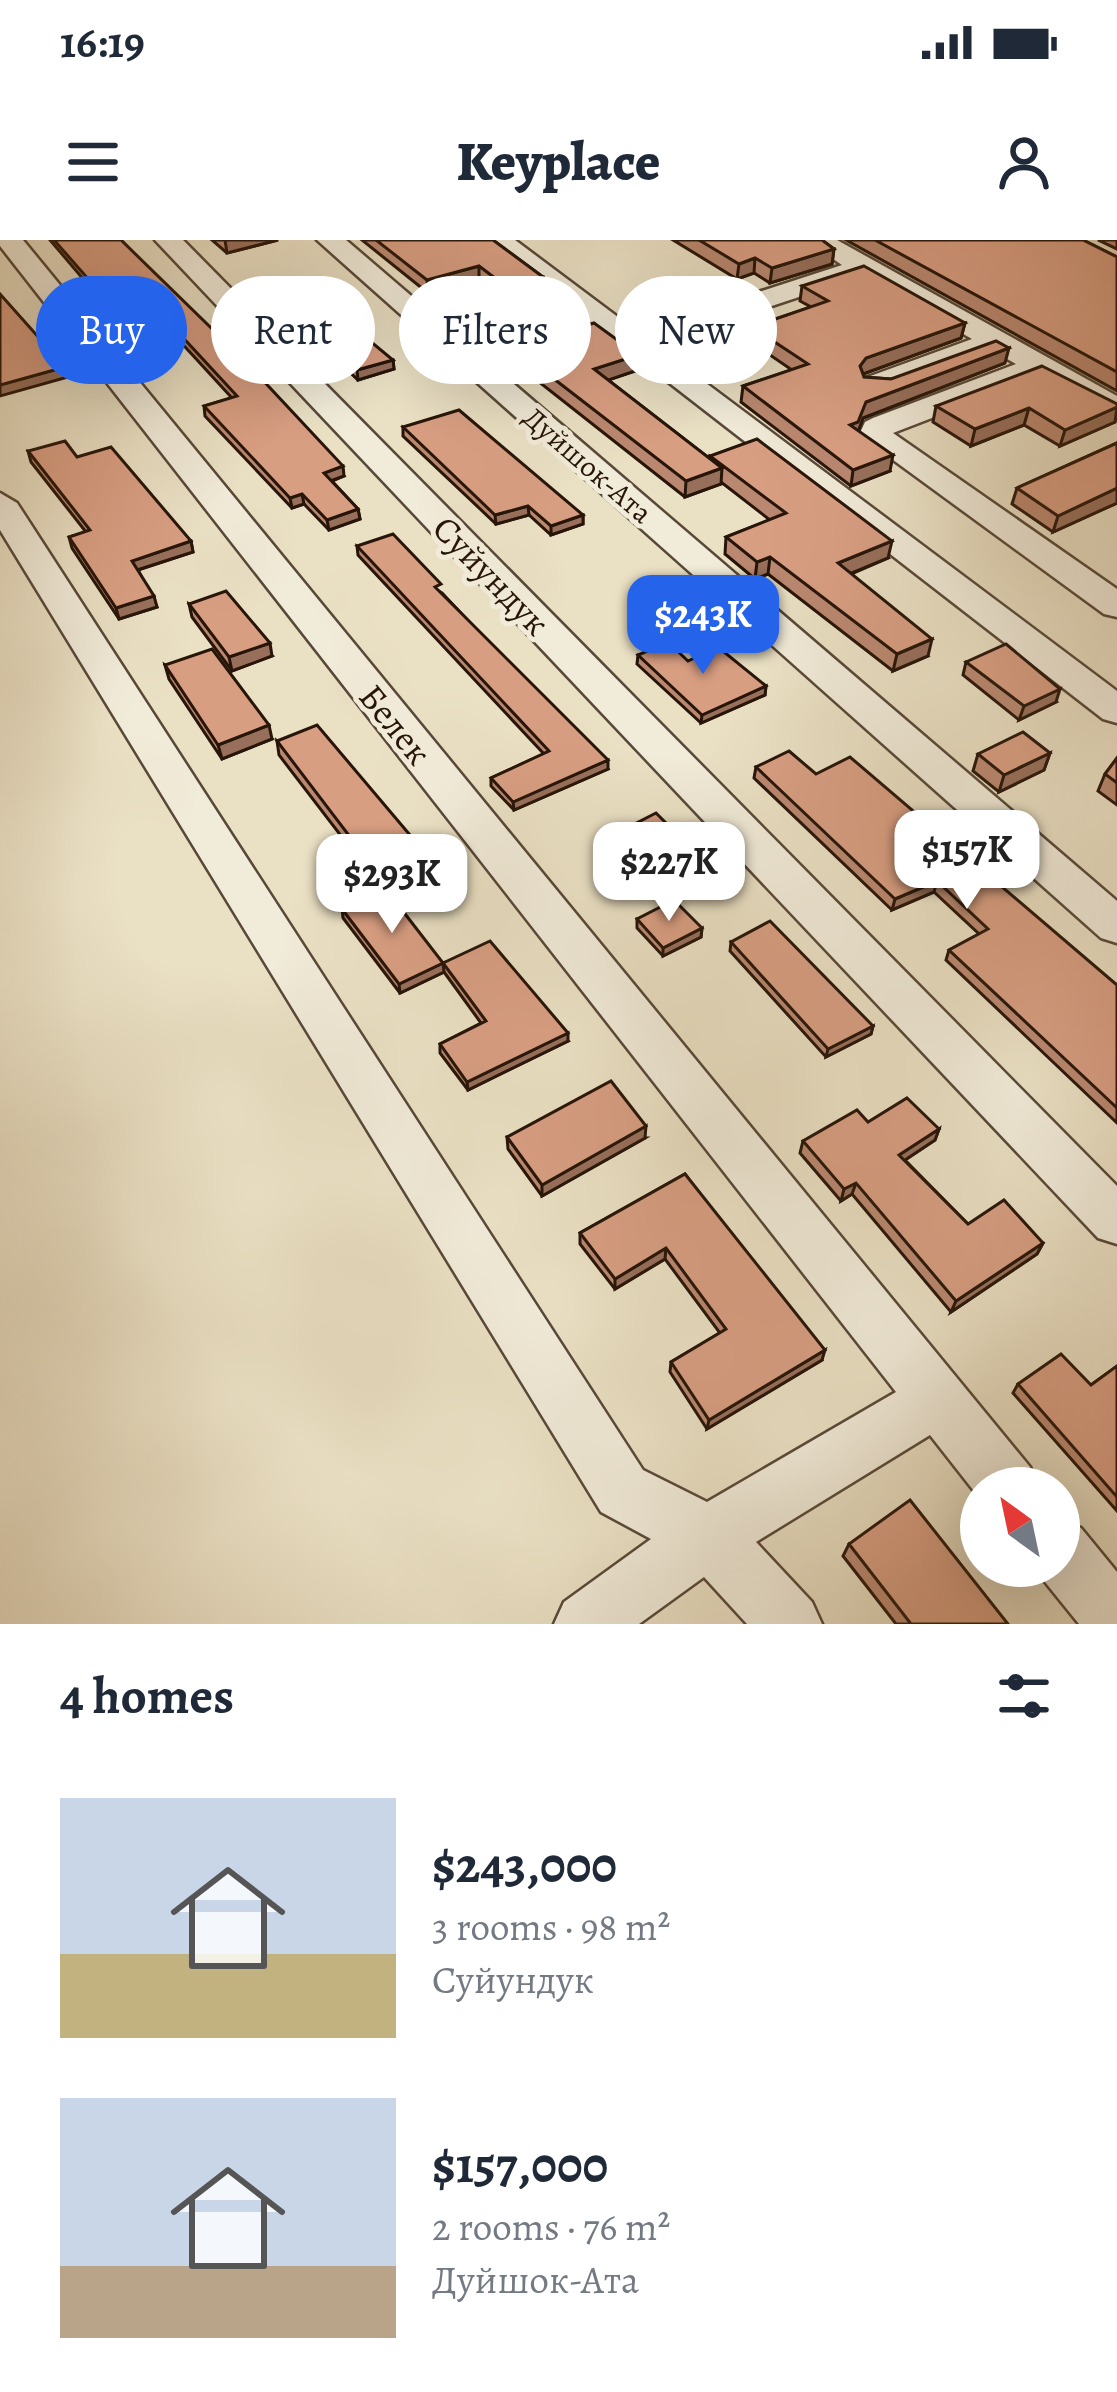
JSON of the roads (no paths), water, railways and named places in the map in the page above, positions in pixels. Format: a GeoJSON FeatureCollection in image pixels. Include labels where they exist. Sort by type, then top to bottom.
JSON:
{"type":"FeatureCollection","features":[{"type":"Feature","properties":{"kind":"street","name":"Белек"},"geometry":{"type":"LineString","coordinates":[[9,240],[992,1467]]}},
{"type":"Feature","properties":{"kind":"street","name":"Суйундук"},"geometry":{"type":"LineString","coordinates":[[168,240],[1117,1221]]}},
{"type":"Feature","properties":{"kind":"street","name":"Дуйшок-Ата"},"geometry":{"type":"LineString","coordinates":[[329,240],[1117,926]]}},
{"type":"Feature","properties":{"kind":"street"},"geometry":{"type":"LineString","coordinates":[[498,240],[1117,710]]}},
{"type":"Feature","properties":{"kind":"street"},"geometry":{"type":"LineString","coordinates":[[818,240],[1117,409]]}},
{"type":"Feature","properties":{"kind":"street"},"geometry":{"type":"LineString","coordinates":[[777,295],[865,266]]}},
{"type":"Feature","properties":{"kind":"street"},"geometry":{"type":"LineString","coordinates":[[876,384],[997,340]]}},
{"type":"Feature","properties":{"kind":"street"},"geometry":{"type":"LineString","coordinates":[[1041,365],[884,425],[875,435],[1117,606]]}},
{"type":"Feature","properties":{"kind":"street"},"geometry":{"type":"LineString","coordinates":[[0,503],[622,1491],[709,1536],[790,1624]]}},
{"type":"Feature","properties":{"kind":"street"},"geometry":{"type":"LineString","coordinates":[[586,1624],[709,1536],[937,1399]]}},
{"type":"Feature","properties":{"kind":"street"},"geometry":{"type":"LineString","coordinates":[[1080,1576],[1117,1621]]}}]}
